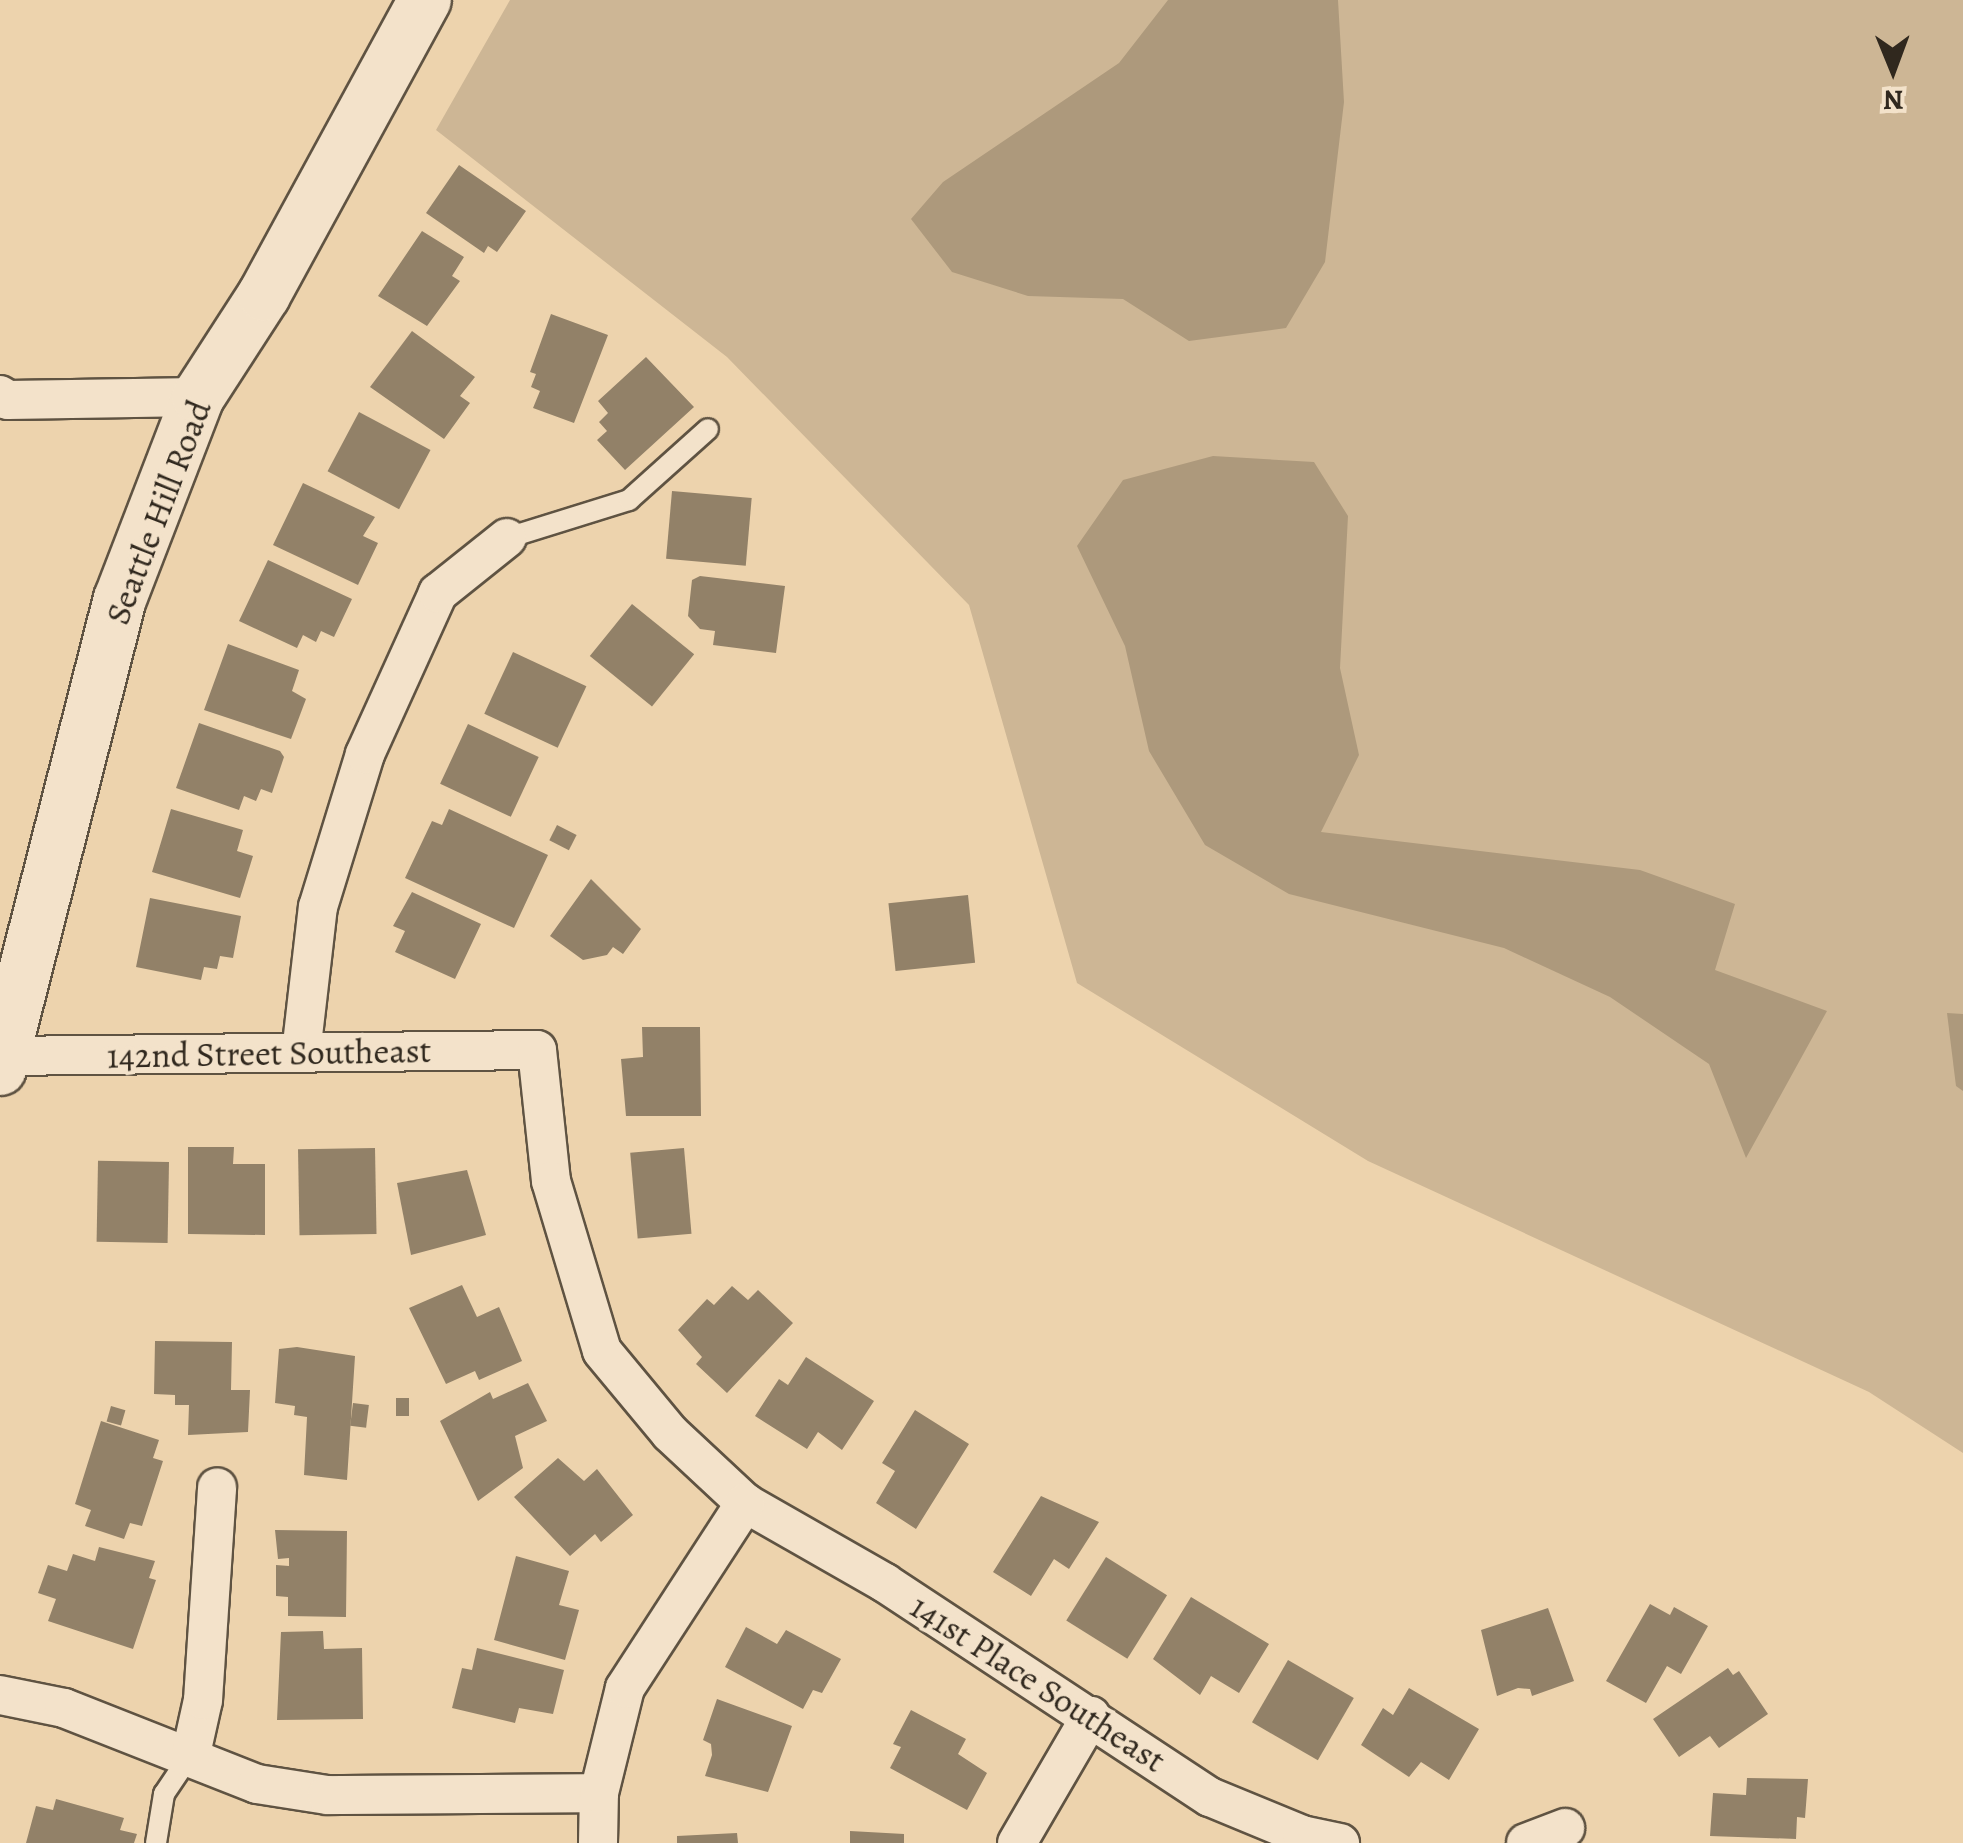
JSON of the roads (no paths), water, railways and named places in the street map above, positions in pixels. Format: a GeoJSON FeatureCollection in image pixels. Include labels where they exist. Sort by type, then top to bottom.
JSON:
{"type":"FeatureCollection","features":[{"type":"Feature","properties":{"kind":"main road","name":"Seattle Hill Road"},"geometry":{"type":"LineString","coordinates":[[3,1045],[120,600],[198,397],[264,295],[424,0]]}},
{"type":"Feature","properties":{"kind":"street"},"geometry":{"type":"LineString","coordinates":[[0,394],[8,400],[198,397]]}},
{"type":"Feature","properties":{"kind":"street"},"geometry":{"type":"LineString","coordinates":[[301,1053],[318,907],[365,754],[438,593],[508,538]]}},
{"type":"Feature","properties":{"kind":"street","name":"142nd Street Southeast"},"geometry":{"type":"LineString","coordinates":[[3,1045],[301,1053],[536,1050]]}},
{"type":"Feature","properties":{"kind":"street","name":"141st Place Southeast"},"geometry":{"type":"LineString","coordinates":[[536,1050],[551,1181],[602,1350],[670,1433],[745,1503],[885,1582],[1210,1797],[1302,1835],[1340,1843]]}},
{"type":"Feature","properties":{"kind":"street"},"geometry":{"type":"LineString","coordinates":[[191,1754],[203,1700],[217,1486]]}},
{"type":"Feature","properties":{"kind":"street"},"geometry":{"type":"LineString","coordinates":[[598,1843],[599,1793],[625,1688],[745,1503]]}},
{"type":"Feature","properties":{"kind":"street"},"geometry":{"type":"LineString","coordinates":[[0,1696],[64,1708],[191,1754],[258,1784],[328,1795],[599,1793]]}},
{"type":"Feature","properties":{"kind":"street"},"geometry":{"type":"LineString","coordinates":[[1017,1843],[1090,1716]]}},
{"type":"Feature","properties":{"kind":"street"},"geometry":{"type":"LineString","coordinates":[[1526,1843],[1566,1828]]}},
{"type":"Feature","properties":{"kind":"lane"},"geometry":{"type":"LineString","coordinates":[[508,538],[629,500],[708,428]]}},
{"type":"Feature","properties":{"kind":"lane"},"geometry":{"type":"LineString","coordinates":[[156,1843],[164,1794],[191,1754]]}}]}
